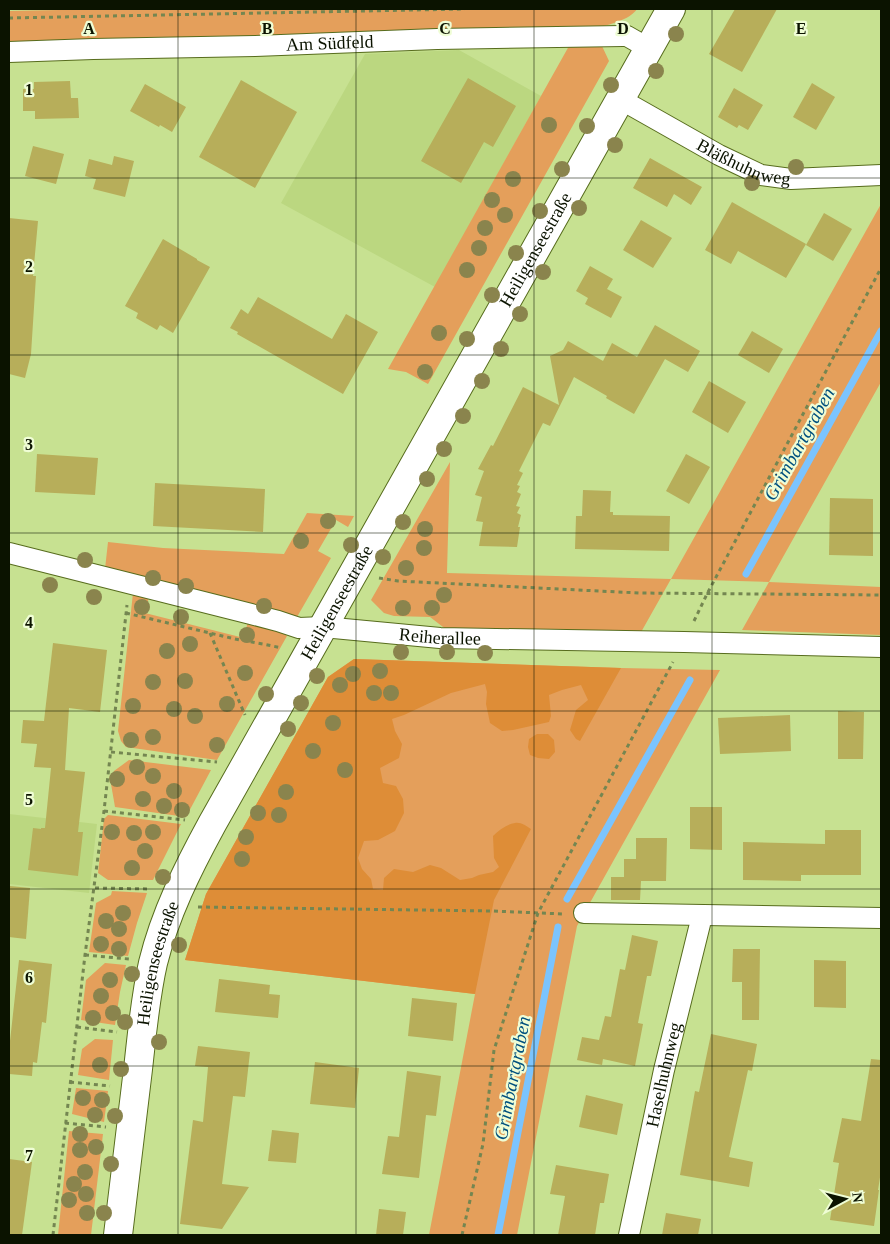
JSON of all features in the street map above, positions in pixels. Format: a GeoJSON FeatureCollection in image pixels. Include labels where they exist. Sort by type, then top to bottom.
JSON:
{"type":"FeatureCollection","features":[{"type":"Feature","properties":{"kind":"main road","name":"Heiligenseestraße"},"geometry":{"type":"LineString","coordinates":[[118,1235],[149,984],[154,962],[178,889],[190,864],[671,9]]}},
{"type":"Feature","properties":{"kind":"street","name":"Am Südfeld"},"geometry":{"type":"LineString","coordinates":[[9,52],[437,39],[624,36],[648,48]]}},
{"type":"Feature","properties":{"kind":"street","name":"Bläßhuhnweg"},"geometry":{"type":"LineString","coordinates":[[620,99],[719,156],[761,175],[791,179],[881,175]]}},
{"type":"Feature","properties":{"kind":"street","name":"Reiherallee"},"geometry":{"type":"LineString","coordinates":[[9,553],[269,618],[299,628],[323,627],[440,638],[881,647]]}},
{"type":"Feature","properties":{"kind":"street"},"geometry":{"type":"LineString","coordinates":[[584,913],[881,918]]}},
{"type":"Feature","properties":{"kind":"street","name":"Haselhuhnweg"},"geometry":{"type":"LineString","coordinates":[[629,1235],[664,1070],[700,924],[700,915]]}},
{"type":"Feature","properties":{"kind":"path"},"geometry":{"type":"LineString","coordinates":[[9,18],[464,9]]}},
{"type":"Feature","properties":{"kind":"path"},"geometry":{"type":"LineString","coordinates":[[462,1235],[483,1144],[494,1050],[538,913],[684,642],[707,594],[881,268]]}},
{"type":"Feature","properties":{"kind":"path"},"geometry":{"type":"LineString","coordinates":[[378,578],[398,581],[639,593],[881,595]]}},
{"type":"Feature","properties":{"kind":"path"},"geometry":{"type":"LineString","coordinates":[[53,1235],[130,584]]}},
{"type":"Feature","properties":{"kind":"path"},"geometry":{"type":"LineString","coordinates":[[126,613],[235,639],[282,648]]}},
{"type":"Feature","properties":{"kind":"path"},"geometry":{"type":"LineString","coordinates":[[210,632],[245,715]]}},
{"type":"Feature","properties":{"kind":"path"},"geometry":{"type":"LineString","coordinates":[[111,752],[218,762]]}},
{"type":"Feature","properties":{"kind":"path"},"geometry":{"type":"LineString","coordinates":[[104,811],[186,820]]}},
{"type":"Feature","properties":{"kind":"path"},"geometry":{"type":"LineString","coordinates":[[94,888],[152,888]]}},
{"type":"Feature","properties":{"kind":"path"},"geometry":{"type":"LineString","coordinates":[[197,908],[584,913]]}},
{"type":"Feature","properties":{"kind":"path"},"geometry":{"type":"LineString","coordinates":[[85,955],[129,959]]}},
{"type":"Feature","properties":{"kind":"path"},"geometry":{"type":"LineString","coordinates":[[77,1027],[117,1032]]}},
{"type":"Feature","properties":{"kind":"path"},"geometry":{"type":"LineString","coordinates":[[70,1082],[111,1086]]}},
{"type":"Feature","properties":{"kind":"path"},"geometry":{"type":"LineString","coordinates":[[65,1123],[106,1127]]}},
{"type":"Feature","properties":{"kind":"shaded area"},"geometry":{"type":"Polygon","coordinates":[[[110,9],[637,9],[624,19],[596,28],[9,46],[9,11],[110,9]]]}},
{"type":"Feature","properties":{"kind":"shaded area"},"geometry":{"type":"Polygon","coordinates":[[[569,46],[602,46],[609,61],[428,384],[406,372],[388,369],[569,46]]]}},
{"type":"Feature","properties":{"kind":"shaded area"},"geometry":{"type":"Polygon","coordinates":[[[459,50],[541,96],[435,287],[281,203],[365,54],[459,50]]]}},
{"type":"Feature","properties":{"kind":"shaded area"},"geometry":{"type":"Polygon","coordinates":[[[881,204],[881,382],[769,582],[671,579],[881,204]]]}},
{"type":"Feature","properties":{"kind":"shaded area"},"geometry":{"type":"Polygon","coordinates":[[[450,462],[447,573],[671,579],[640,634],[447,630],[430,617],[394,616],[384,613],[371,600],[450,462]]]}},
{"type":"Feature","properties":{"kind":"shaded area"},"geometry":{"type":"Polygon","coordinates":[[[307,513],[354,516],[348,527],[336,520],[318,551],[331,558],[297,617],[105,569],[108,542],[163,548],[284,554],[307,513]]]}},
{"type":"Feature","properties":{"kind":"shaded area"},"geometry":{"type":"Polygon","coordinates":[[[769,582],[881,587],[881,635],[742,630],[769,582]]]}},
{"type":"Feature","properties":{"kind":"shaded area"},"geometry":{"type":"Polygon","coordinates":[[[133,593],[149,596],[145,613],[244,638],[248,621],[280,630],[287,636],[217,760],[126,747],[121,741],[118,731],[133,593]]]}},
{"type":"Feature","properties":{"kind":"shaded area"},"geometry":{"type":"Polygon","coordinates":[[[354,659],[720,670],[577,926],[517,1235],[429,1235],[475,994],[185,960],[206,894],[328,677],[354,659]]]}},
{"type":"Feature","properties":{"kind":"shaded area"},"geometry":{"type":"Polygon","coordinates":[[[354,659],[621,668],[580,741],[576,739],[570,730],[576,710],[588,700],[581,685],[549,695],[551,716],[549,722],[513,730],[502,731],[490,723],[486,704],[487,692],[485,684],[451,693],[392,719],[395,731],[402,744],[399,758],[380,768],[383,783],[396,786],[403,799],[404,813],[395,831],[378,840],[364,841],[358,858],[362,869],[371,879],[373,889],[383,890],[384,878],[394,869],[413,872],[430,865],[441,868],[460,880],[493,872],[499,867],[494,858],[493,836],[503,828],[515,823],[531,829],[494,900],[475,994],[185,960],[206,894],[328,677],[354,659]]]}},
{"type":"Feature","properties":{"kind":"shaded area"},"geometry":{"type":"Polygon","coordinates":[[[537,734],[548,734],[554,740],[555,752],[549,759],[530,755],[529,739],[537,734]]]}},
{"type":"Feature","properties":{"kind":"shaded area"},"geometry":{"type":"Polygon","coordinates":[[[129,760],[211,770],[186,817],[115,807],[111,784],[114,771],[129,760]]]}},
{"type":"Feature","properties":{"kind":"shaded area"},"geometry":{"type":"Polygon","coordinates":[[[9,814],[97,824],[89,893],[9,884],[9,814]]]}},
{"type":"Feature","properties":{"kind":"shaded area"},"geometry":{"type":"Polygon","coordinates":[[[108,815],[181,824],[153,880],[108,880],[98,873],[104,819],[108,815]]]}},
{"type":"Feature","properties":{"kind":"shaded area"},"geometry":{"type":"Polygon","coordinates":[[[112,891],[147,893],[128,956],[89,952],[96,903],[111,895],[112,891]]]}},
{"type":"Feature","properties":{"kind":"shaded area"},"geometry":{"type":"Polygon","coordinates":[[[105,963],[126,965],[115,1025],[81,1020],[86,980],[105,963]]]}},
{"type":"Feature","properties":{"kind":"shaded area"},"geometry":{"type":"Polygon","coordinates":[[[95,1039],[113,1040],[109,1080],[78,1075],[82,1049],[95,1039]]]}},
{"type":"Feature","properties":{"kind":"shaded area"},"geometry":{"type":"Polygon","coordinates":[[[76,1088],[108,1091],[104,1122],[72,1114],[76,1088]]]}},
{"type":"Feature","properties":{"kind":"shaded area"},"geometry":{"type":"Polygon","coordinates":[[[69,1131],[103,1134],[91,1235],[58,1235],[69,1131]]]}},
{"type":"Feature","properties":{"kind":"building"},"geometry":{"type":"Polygon","coordinates":[[[735,9],[777,9],[742,72],[709,54],[735,9]]]}},
{"type":"Feature","properties":{"kind":"building"},"geometry":{"type":"Polygon","coordinates":[[[468,78],[516,106],[493,147],[484,142],[461,183],[421,161],[468,78]]]}},
{"type":"Feature","properties":{"kind":"building"},"geometry":{"type":"Polygon","coordinates":[[[241,80],[297,112],[255,188],[199,157],[241,80]]]}},
{"type":"Feature","properties":{"kind":"building"},"geometry":{"type":"Polygon","coordinates":[[[70,81],[71,98],[78,98],[79,118],[35,119],[35,111],[23,111],[23,89],[34,89],[34,82],[70,81]]]}},
{"type":"Feature","properties":{"kind":"building"},"geometry":{"type":"Polygon","coordinates":[[[812,83],[835,97],[816,130],[793,117],[812,83]]]}},
{"type":"Feature","properties":{"kind":"building"},"geometry":{"type":"Polygon","coordinates":[[[145,84],[186,107],[172,132],[130,111],[145,84]]]}},
{"type":"Feature","properties":{"kind":"building"},"geometry":{"type":"Polygon","coordinates":[[[734,88],[763,105],[748,130],[739,125],[737,128],[718,117],[734,88]]]}},
{"type":"Feature","properties":{"kind":"building"},"geometry":{"type":"Polygon","coordinates":[[[33,146],[64,154],[56,184],[25,176],[33,146]]]}},
{"type":"Feature","properties":{"kind":"building"},"geometry":{"type":"Polygon","coordinates":[[[114,156],[134,161],[125,197],[93,189],[96,179],[85,176],[89,159],[112,165],[114,156]]]}},
{"type":"Feature","properties":{"kind":"building"},"geometry":{"type":"Polygon","coordinates":[[[650,158],[702,187],[691,205],[674,194],[667,207],[633,188],[650,158]]]}},
{"type":"Feature","properties":{"kind":"building"},"geometry":{"type":"Polygon","coordinates":[[[732,202],[806,244],[786,278],[738,251],[731,264],[705,250],[732,202]]]}},
{"type":"Feature","properties":{"kind":"building"},"geometry":{"type":"Polygon","coordinates":[[[824,213],[852,229],[833,261],[806,245],[824,213]]]}},
{"type":"Feature","properties":{"kind":"building"},"geometry":{"type":"Polygon","coordinates":[[[9,218],[38,221],[33,276],[36,276],[31,354],[25,378],[9,374],[9,218]]]}},
{"type":"Feature","properties":{"kind":"building"},"geometry":{"type":"Polygon","coordinates":[[[641,220],[672,238],[653,268],[623,250],[641,220]]]}},
{"type":"Feature","properties":{"kind":"building"},"geometry":{"type":"Polygon","coordinates":[[[163,239],[210,267],[173,333],[160,325],[157,330],[136,318],[138,313],[125,306],[163,239]]]}},
{"type":"Feature","properties":{"kind":"building"},"geometry":{"type":"Polygon","coordinates":[[[590,266],[613,279],[607,289],[622,297],[611,318],[585,304],[588,298],[576,291],[590,266]]]}},
{"type":"Feature","properties":{"kind":"building"},"geometry":{"type":"Polygon","coordinates":[[[258,297],[332,339],[346,314],[378,332],[343,394],[237,334],[238,332],[230,328],[241,309],[248,314],[258,297]]]}},
{"type":"Feature","properties":{"kind":"building"},"geometry":{"type":"Polygon","coordinates":[[[655,325],[700,351],[688,372],[665,359],[634,414],[574,377],[550,426],[543,423],[519,471],[523,473],[517,485],[520,486],[517,492],[521,494],[516,506],[520,507],[517,513],[521,515],[517,547],[479,546],[483,522],[476,521],[482,497],[475,495],[484,471],[478,469],[491,445],[493,446],[523,387],[559,405],[550,356],[563,350],[568,341],[603,361],[612,343],[637,357],[655,325]]]}},
{"type":"Feature","properties":{"kind":"building"},"geometry":{"type":"Polygon","coordinates":[[[752,331],[783,349],[769,373],[738,355],[752,331]]]}},
{"type":"Feature","properties":{"kind":"building"},"geometry":{"type":"Polygon","coordinates":[[[709,381],[746,402],[728,433],[692,412],[709,381]]]}},
{"type":"Feature","properties":{"kind":"building"},"geometry":{"type":"Polygon","coordinates":[[[37,454],[98,458],[95,495],[35,492],[37,454]]]}},
{"type":"Feature","properties":{"kind":"building"},"geometry":{"type":"Polygon","coordinates":[[[686,454],[710,467],[689,504],[666,491],[686,454]]]}},
{"type":"Feature","properties":{"kind":"building"},"geometry":{"type":"Polygon","coordinates":[[[155,483],[265,489],[263,532],[153,526],[155,483]]]}},
{"type":"Feature","properties":{"kind":"building"},"geometry":{"type":"Polygon","coordinates":[[[583,490],[611,491],[610,512],[613,512],[613,515],[670,516],[669,551],[575,549],[576,516],[582,516],[583,490]]]}},
{"type":"Feature","properties":{"kind":"building"},"geometry":{"type":"Polygon","coordinates":[[[830,498],[873,499],[873,556],[829,555],[830,498]]]}},
{"type":"Feature","properties":{"kind":"building"},"geometry":{"type":"Polygon","coordinates":[[[53,643],[107,650],[100,712],[69,708],[65,770],[85,772],[78,832],[83,832],[78,876],[28,870],[33,828],[45,828],[51,768],[34,767],[37,744],[21,743],[23,720],[44,721],[53,643]]]}},
{"type":"Feature","properties":{"kind":"building"},"geometry":{"type":"Polygon","coordinates":[[[838,711],[864,712],[863,759],[838,759],[838,711]]]}},
{"type":"Feature","properties":{"kind":"building"},"geometry":{"type":"Polygon","coordinates":[[[790,715],[791,751],[720,754],[718,718],[790,715]]]}},
{"type":"Feature","properties":{"kind":"building"},"geometry":{"type":"Polygon","coordinates":[[[690,807],[722,807],[722,850],[690,849],[690,807]]]}},
{"type":"Feature","properties":{"kind":"building"},"geometry":{"type":"Polygon","coordinates":[[[825,830],[861,830],[861,875],[801,875],[801,881],[743,880],[743,842],[825,844],[825,830]]]}},
{"type":"Feature","properties":{"kind":"building"},"geometry":{"type":"Polygon","coordinates":[[[636,838],[667,838],[666,881],[641,881],[640,900],[611,900],[611,877],[624,877],[624,859],[636,859],[636,838]]]}},
{"type":"Feature","properties":{"kind":"building"},"geometry":{"type":"Polygon","coordinates":[[[10,886],[30,888],[26,939],[9,937],[10,886]]]}},
{"type":"Feature","properties":{"kind":"building"},"geometry":{"type":"Polygon","coordinates":[[[632,935],[658,941],[651,976],[647,976],[638,1023],[643,1024],[635,1066],[603,1059],[602,1065],[577,1060],[582,1037],[599,1040],[605,1016],[611,1017],[620,969],[625,970],[632,935]]]}},
{"type":"Feature","properties":{"kind":"building"},"geometry":{"type":"Polygon","coordinates":[[[733,949],[760,949],[759,1020],[742,1020],[742,982],[732,982],[733,949]]]}},
{"type":"Feature","properties":{"kind":"building"},"geometry":{"type":"Polygon","coordinates":[[[19,960],[52,964],[46,1023],[42,1022],[37,1063],[33,1062],[32,1076],[9,1074],[9,1041],[19,960]]]}},
{"type":"Feature","properties":{"kind":"building"},"geometry":{"type":"Polygon","coordinates":[[[814,960],[846,961],[846,1008],[814,1007],[814,960]]]}},
{"type":"Feature","properties":{"kind":"building"},"geometry":{"type":"Polygon","coordinates":[[[219,979],[270,985],[269,994],[280,995],[278,1018],[215,1012],[219,979]]]}},
{"type":"Feature","properties":{"kind":"building"},"geometry":{"type":"Polygon","coordinates":[[[412,998],[457,1003],[453,1041],[408,1036],[412,998]]]}},
{"type":"Feature","properties":{"kind":"building"},"geometry":{"type":"Polygon","coordinates":[[[711,1034],[757,1044],[752,1071],[748,1070],[729,1157],[753,1162],[749,1187],[680,1175],[695,1091],[699,1092],[711,1034]]]}},
{"type":"Feature","properties":{"kind":"building"},"geometry":{"type":"Polygon","coordinates":[[[198,1046],[250,1052],[245,1097],[233,1096],[222,1184],[249,1187],[222,1229],[180,1224],[193,1120],[203,1122],[208,1067],[195,1066],[198,1046]]]}},
{"type":"Feature","properties":{"kind":"building"},"geometry":{"type":"Polygon","coordinates":[[[871,1059],[881,1060],[881,1171],[874,1226],[830,1220],[839,1163],[833,1162],[842,1118],[861,1121],[871,1059]]]}},
{"type":"Feature","properties":{"kind":"building"},"geometry":{"type":"Polygon","coordinates":[[[315,1062],[359,1068],[355,1108],[310,1104],[315,1062]]]}},
{"type":"Feature","properties":{"kind":"building"},"geometry":{"type":"Polygon","coordinates":[[[407,1071],[441,1076],[436,1116],[426,1115],[419,1178],[382,1174],[388,1136],[399,1137],[407,1071]]]}},
{"type":"Feature","properties":{"kind":"building"},"geometry":{"type":"Polygon","coordinates":[[[586,1095],[623,1104],[617,1135],[579,1127],[586,1095]]]}},
{"type":"Feature","properties":{"kind":"building"},"geometry":{"type":"Polygon","coordinates":[[[272,1130],[299,1133],[296,1163],[268,1161],[272,1130]]]}},
{"type":"Feature","properties":{"kind":"building"},"geometry":{"type":"Polygon","coordinates":[[[9,1159],[32,1162],[22,1235],[9,1235],[9,1159]]]}},
{"type":"Feature","properties":{"kind":"building"},"geometry":{"type":"Polygon","coordinates":[[[556,1165],[609,1174],[604,1203],[600,1203],[595,1235],[558,1235],[565,1196],[550,1194],[556,1165]]]}},
{"type":"Feature","properties":{"kind":"building"},"geometry":{"type":"Polygon","coordinates":[[[379,1209],[406,1212],[403,1235],[376,1235],[379,1209]]]}},
{"type":"Feature","properties":{"kind":"building"},"geometry":{"type":"Polygon","coordinates":[[[666,1213],[701,1219],[698,1235],[662,1235],[666,1213]]]}},
{"type":"Feature","properties":{"kind":"waterway","name":"Grimbartgraben"},"geometry":{"type":"LineString","coordinates":[[746,574],[881,331]]}},
{"type":"Feature","properties":{"kind":"waterway","name":"Grimbartgraben"},"geometry":{"type":"LineString","coordinates":[[567,899],[690,680]]}},
{"type":"Feature","properties":{"kind":"waterway","name":"Grimbartgraben"},"geometry":{"type":"LineString","coordinates":[[498,1235],[558,927]]}}]}
